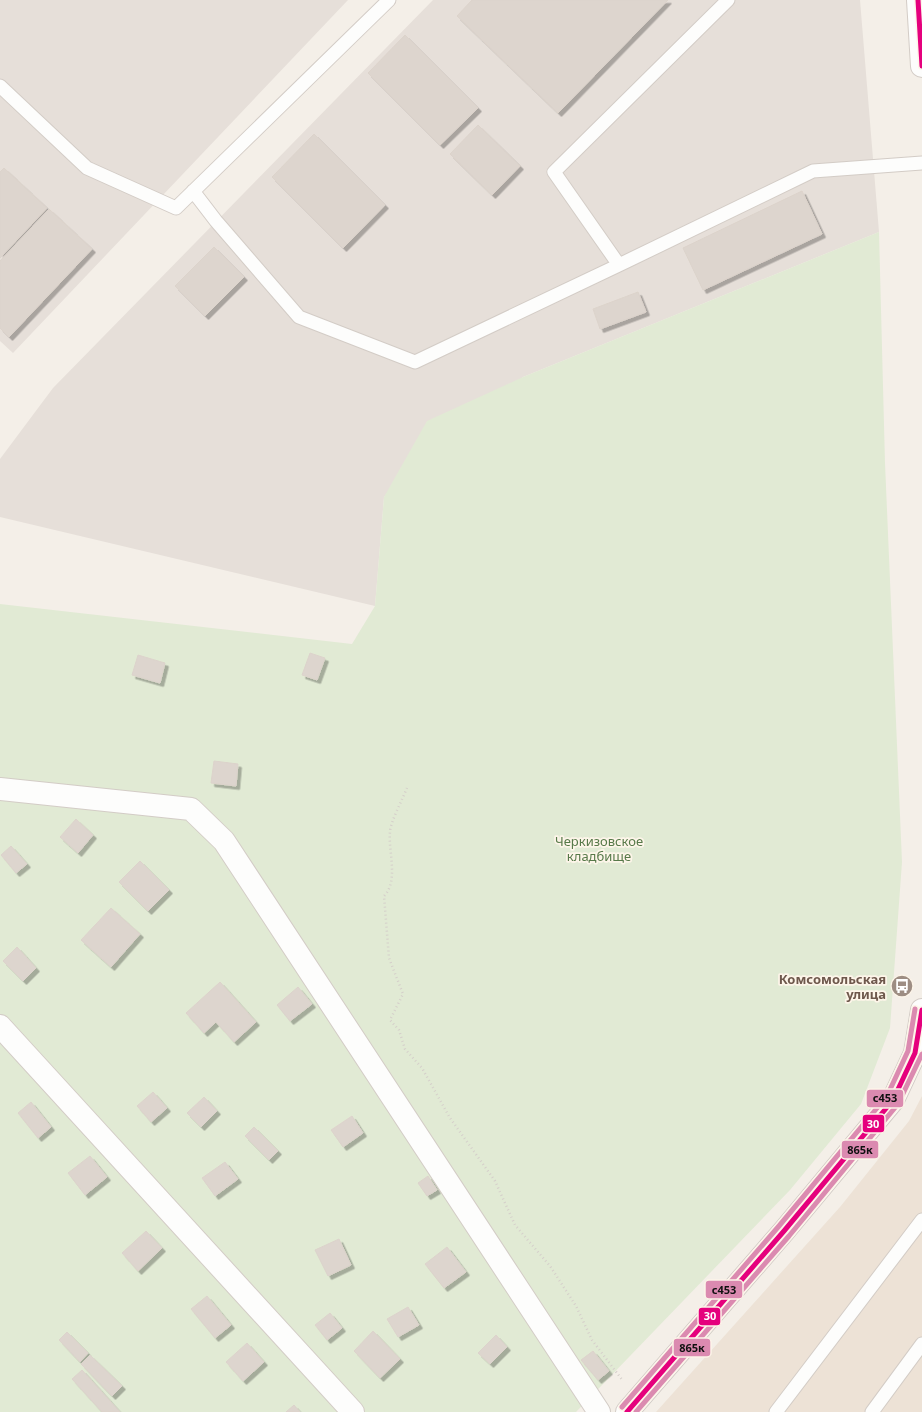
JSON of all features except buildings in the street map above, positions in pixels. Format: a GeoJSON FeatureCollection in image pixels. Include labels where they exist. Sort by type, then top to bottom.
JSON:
{"type":"FeatureCollection","features":[{"type":"Feature","properties":{"kind":"street"},"geometry":{"type":"LineString","coordinates":[[918,0],[922,66]]}},
{"type":"Feature","properties":{"kind":"street"},"geometry":{"type":"LineString","coordinates":[[0,789],[191,810],[224,841],[599,1412]]}},
{"type":"Feature","properties":{"kind":"street"},"geometry":{"type":"LineString","coordinates":[[632,1406],[784,1232],[893,1100],[915,1053],[922,1010]]}},
{"type":"Feature","properties":{"kind":"street"},"geometry":{"type":"LineString","coordinates":[[0,1026],[353,1412]]}},
{"type":"Feature","properties":{"kind":"lane"},"geometry":{"type":"LineString","coordinates":[[0,86],[87,168],[176,208],[389,0]]}},
{"type":"Feature","properties":{"kind":"lane"},"geometry":{"type":"LineString","coordinates":[[619,264],[554,172],[728,0]]}},
{"type":"Feature","properties":{"kind":"lane"},"geometry":{"type":"LineString","coordinates":[[193,191],[216,221],[299,318],[415,362],[813,172],[922,163]]}},
{"type":"Feature","properties":{"kind":"lane"},"geometry":{"type":"LineString","coordinates":[[776,1412],[922,1220]]}},
{"type":"Feature","properties":{"kind":"lane"},"geometry":{"type":"LineString","coordinates":[[872,1412],[922,1344]]}},
{"type":"Feature","properties":{"kind":"path"},"geometry":{"type":"LineString","coordinates":[[407,788],[390,831],[392,868],[390,890],[384,896],[389,958],[403,994],[390,1020],[399,1030],[405,1049],[422,1068],[450,1118],[495,1181],[516,1225],[550,1266],[576,1306],[592,1340],[632,1406]]}},
{"type":"Feature","properties":{"kind":"shaded area"},"geometry":{"type":"Polygon","coordinates":[[[0,0],[348,0],[13,353],[0,341],[0,0]]]}},
{"type":"Feature","properties":{"kind":"shaded area"},"geometry":{"type":"Polygon","coordinates":[[[433,0],[860,0],[879,232],[523,377],[384,497],[375,606],[0,517],[0,459],[53,388],[433,0]]]}},
{"type":"Feature","properties":{"kind":"shaded area"},"geometry":{"type":"Polygon","coordinates":[[[922,1096],[922,1412],[656,1412],[840,1207],[909,1121],[922,1096]]]}},
{"type":"Feature","properties":{"kind":"green space","name":"Черкизовское кладбище"},"geometry":{"type":"Polygon","coordinates":[[[879,232],[885,463],[902,862],[890,1028],[861,1104],[790,1190],[576,1412],[0,1412],[0,604],[352,644],[375,606],[384,497],[427,421],[523,377],[879,232]]]}},
{"type":"Feature","properties":{"kind":"transit line","name":"30"},"geometry":{"type":"LineString","coordinates":[[918,0],[922,66]]}},
{"type":"Feature","properties":{"kind":"transit line","name":"с453"},"geometry":{"type":"LineString","coordinates":[[622,1407],[779,1226],[887,1096],[908,1051],[915,1009]]}},
{"type":"Feature","properties":{"kind":"transit line","name":"30"},"geometry":{"type":"LineString","coordinates":[[627,1412],[784,1231],[893,1100],[915,1053],[922,1010]]}},
{"type":"Feature","properties":{"kind":"transit line","name":"865к"},"geometry":{"type":"LineString","coordinates":[[636,1412],[789,1236],[898,1104],[922,1054]]}},
{"type":"Feature","properties":{"kind":"place","name":"Комсомольская улица"},"geometry":{"type":"Point","coordinates":[902,986]}}]}
